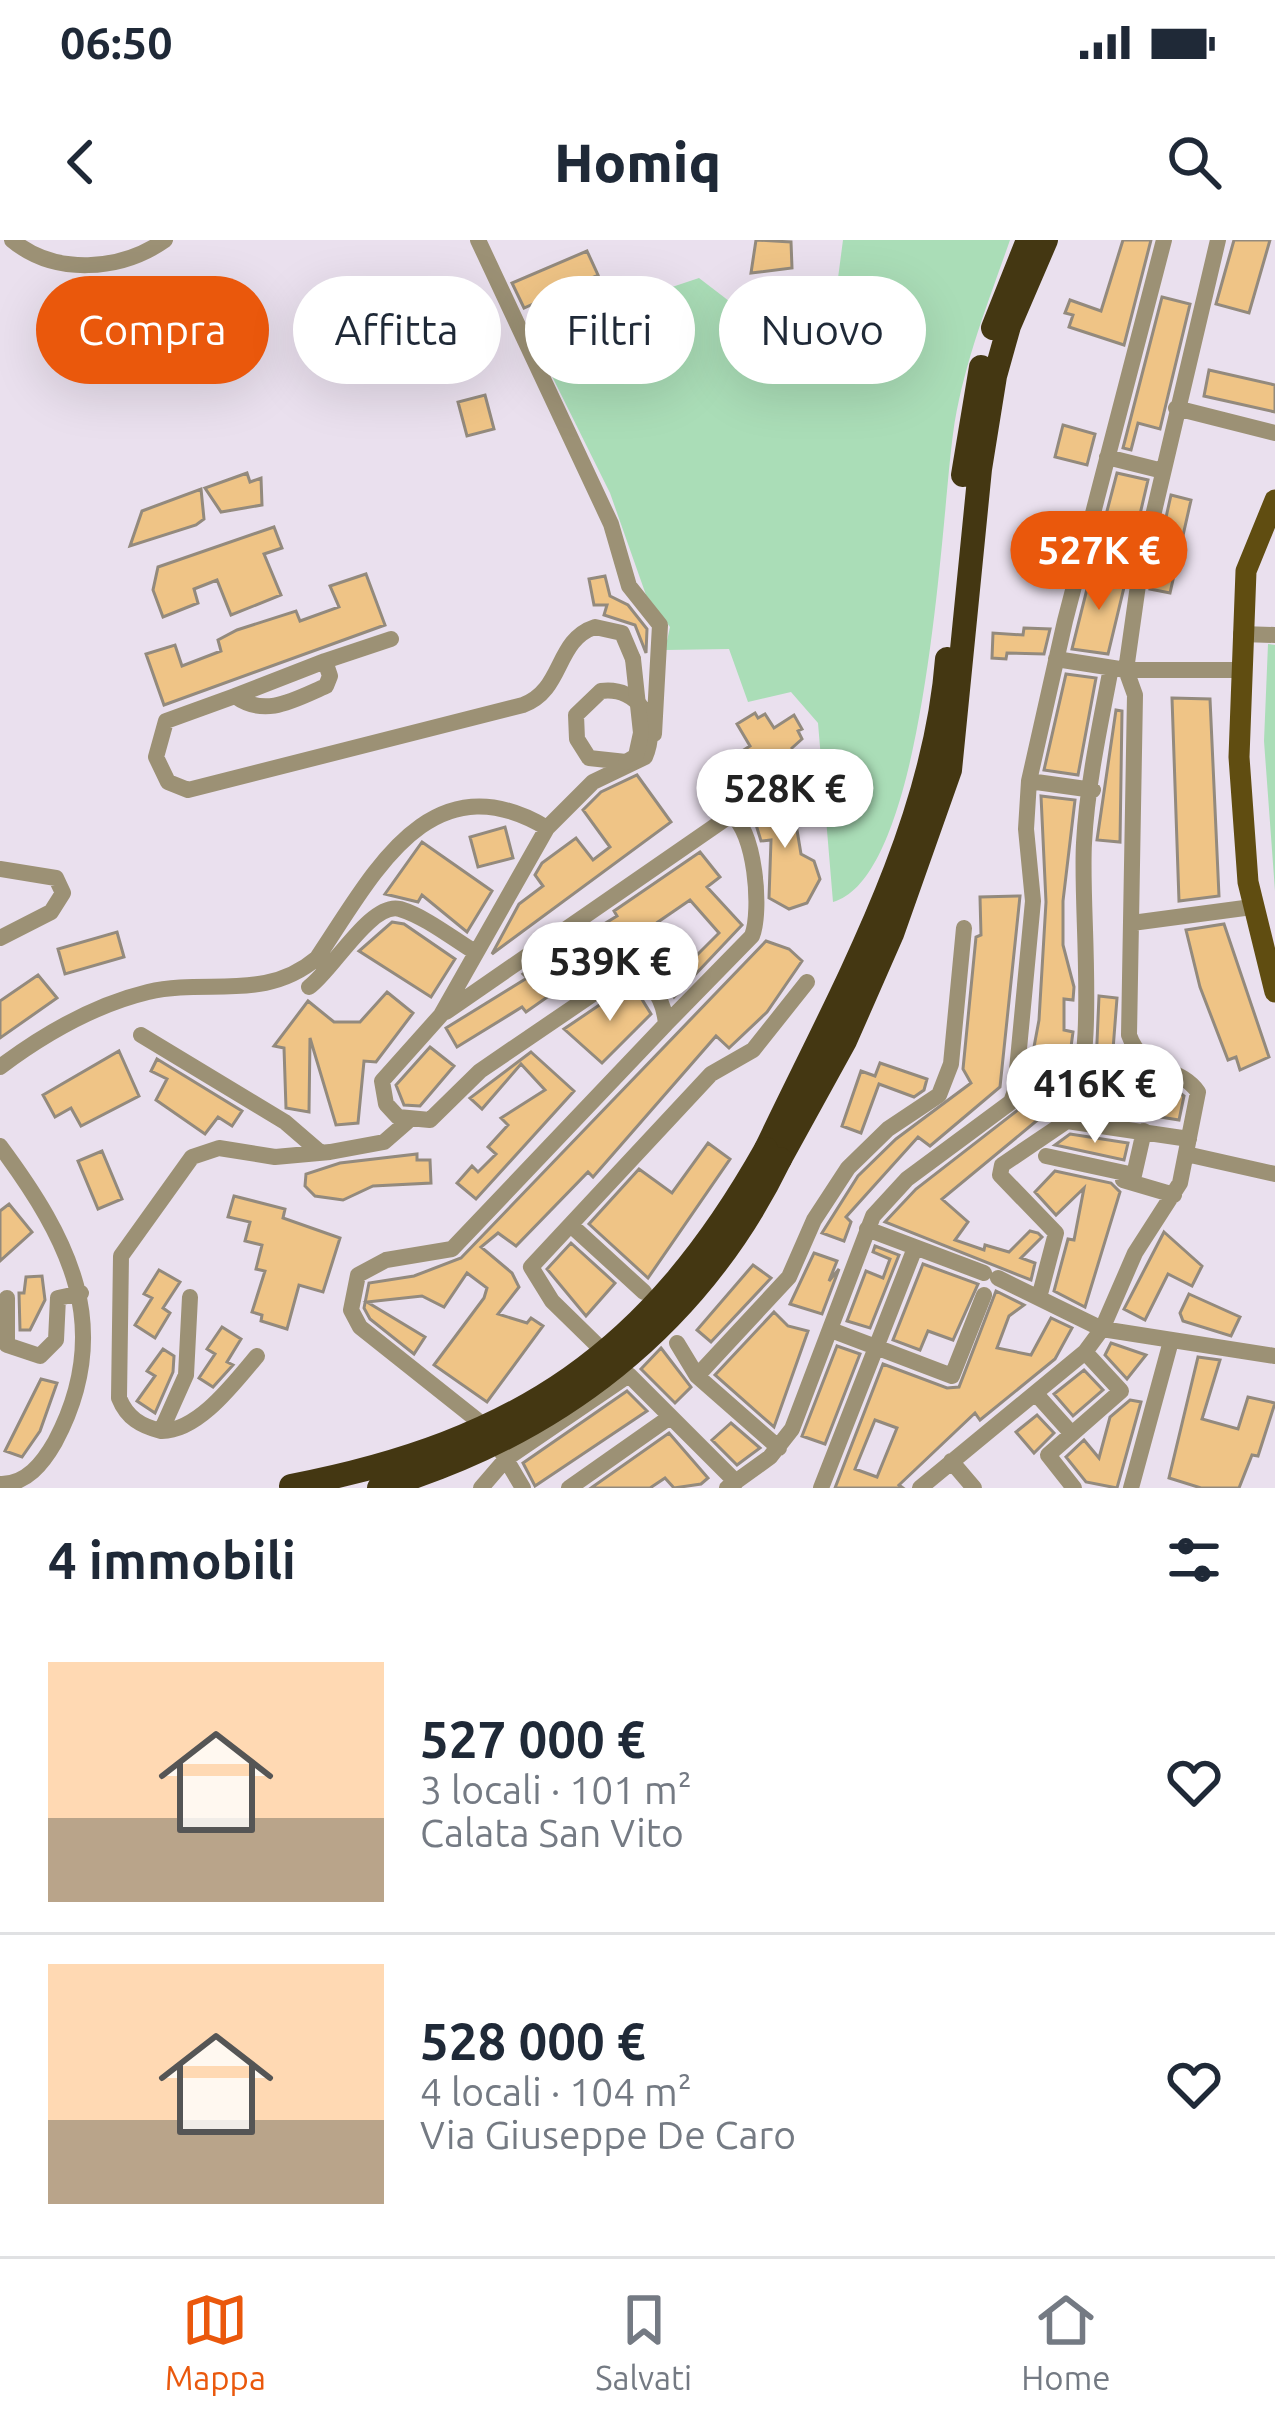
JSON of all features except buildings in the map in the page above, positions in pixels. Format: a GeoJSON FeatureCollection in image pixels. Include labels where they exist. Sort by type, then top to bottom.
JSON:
{"type":"FeatureCollection","features":[{"type":"Feature","properties":{"kind":"highway"},"geometry":{"type":"LineString","coordinates":[[379,1488],[506,1440],[643,1348],[714,1265],[773,1154],[844,1041],[907,860],[940,720],[964,467],[979,371],[1004,292],[1028,240]]}},
{"type":"Feature","properties":{"kind":"highway"},"geometry":{"type":"LineString","coordinates":[[907,860],[950,770],[980,469],[995,376],[1009,326],[1046,240]]}},
{"type":"Feature","properties":{"kind":"highway"},"geometry":{"type":"LineString","coordinates":[[279,1488],[435,1451],[505,1418],[581,1371],[656,1304],[773,1154]]}},
{"type":"Feature","properties":{"kind":"main road"},"geometry":{"type":"LineString","coordinates":[[1275,500],[1251,550],[1241,634],[1239,802],[1252,907],[1275,992]]}},
{"type":"Feature","properties":{"kind":"street"},"geometry":{"type":"LineString","coordinates":[[12,240],[38,256],[83,265],[121,263],[164,240]]}},
{"type":"Feature","properties":{"kind":"street"},"geometry":{"type":"LineString","coordinates":[[407,1122],[386,1104],[382,1081],[441,1015],[548,828],[586,787],[634,766],[650,746],[659,707],[660,625],[629,586],[611,524],[478,240]]}},
{"type":"Feature","properties":{"kind":"street"},"geometry":{"type":"LineString","coordinates":[[481,1488],[503,1455],[629,1375],[732,1485],[779,1448],[792,1429],[867,1229],[892,1194],[935,1156],[1011,1102],[1033,901],[1026,829],[1029,781],[1164,240]]}},
{"type":"Feature","properties":{"kind":"street"},"geometry":{"type":"LineString","coordinates":[[1040,1294],[1056,1233],[1000,1175],[1002,1165],[1067,1120],[1076,1106],[1083,1030],[1084,841],[1176,408],[1218,240]]}},
{"type":"Feature","properties":{"kind":"street"},"geometry":{"type":"LineString","coordinates":[[1176,408],[1275,434]]}},
{"type":"Feature","properties":{"kind":"street"},"geometry":{"type":"LineString","coordinates":[[1107,457],[1162,471]]}},
{"type":"Feature","properties":{"kind":"street"},"geometry":{"type":"LineString","coordinates":[[391,639],[325,661],[329,681],[320,689],[254,710],[235,696],[166,721],[156,757],[168,782],[188,790],[523,705],[548,692],[568,646],[595,627],[622,633],[633,659],[641,733],[636,756],[615,765],[589,758],[577,740],[576,715],[591,695],[623,691],[645,712],[650,746]]}},
{"type":"Feature","properties":{"kind":"street"},"geometry":{"type":"LineString","coordinates":[[1241,634],[1275,635]]}},
{"type":"Feature","properties":{"kind":"street"},"geometry":{"type":"LineString","coordinates":[[1056,659],[1119,669],[1240,670]]}},
{"type":"Feature","properties":{"kind":"street"},"geometry":{"type":"LineString","coordinates":[[920,1488],[1085,1352],[1102,1329],[1136,1253],[1174,1196],[1188,1147],[1198,1092],[1191,1081],[1151,1067],[1130,1035],[1135,695],[1119,669]]}},
{"type":"Feature","properties":{"kind":"street"},"geometry":{"type":"LineString","coordinates":[[1029,781],[1093,790]]}},
{"type":"Feature","properties":{"kind":"street"},"geometry":{"type":"LineString","coordinates":[[0,1067],[73,1020],[134,997],[163,989],[270,985],[302,970],[317,958],[386,856],[436,816],[492,808],[548,828]]}},
{"type":"Feature","properties":{"kind":"street"},"geometry":{"type":"LineString","coordinates":[[441,1015],[731,815],[745,828],[758,921],[752,936],[452,1249],[386,1260],[366,1268],[353,1285],[351,1310],[360,1327],[477,1420]]}},
{"type":"Feature","properties":{"kind":"street"},"geometry":{"type":"LineString","coordinates":[[0,869],[44,873],[56,878],[63,892],[51,912],[0,938]]}},
{"type":"Feature","properties":{"kind":"street"},"geometry":{"type":"LineString","coordinates":[[1132,923],[1252,907]]}},
{"type":"Feature","properties":{"kind":"street"},"geometry":{"type":"LineString","coordinates":[[309,987],[374,916],[388,908],[403,910],[476,952]]}},
{"type":"Feature","properties":{"kind":"street"},"geometry":{"type":"LineString","coordinates":[[697,1376],[789,1277],[814,1220],[848,1168],[888,1129],[939,1095],[951,1064],[964,928]]}},
{"type":"Feature","properties":{"kind":"street"},"geometry":{"type":"LineString","coordinates":[[257,1356],[224,1394],[174,1432],[161,1431],[125,1412],[119,1398],[123,1249],[198,1153],[219,1148],[274,1157],[384,1142],[407,1122],[430,1120],[480,1071],[622,976],[655,990],[665,1016],[658,1032]]}},
{"type":"Feature","properties":{"kind":"street"},"geometry":{"type":"LineString","coordinates":[[597,1345],[551,1301],[531,1267],[711,1074],[753,1050],[807,982]]}},
{"type":"Feature","properties":{"kind":"street"},"geometry":{"type":"LineString","coordinates":[[142,1034],[285,1121],[321,1153]]}},
{"type":"Feature","properties":{"kind":"street"},"geometry":{"type":"LineString","coordinates":[[1067,1120],[1144,1131],[1275,1174]]}},
{"type":"Feature","properties":{"kind":"street"},"geometry":{"type":"LineString","coordinates":[[1144,1131],[1134,1175],[1050,1161],[1174,1196]]}},
{"type":"Feature","properties":{"kind":"street"},"geometry":{"type":"LineString","coordinates":[[0,1146],[51,1218],[81,1293],[81,1347],[69,1413],[36,1468],[13,1485],[0,1484]]}},
{"type":"Feature","properties":{"kind":"street"},"geometry":{"type":"LineString","coordinates":[[573,1227],[644,1292]]}},
{"type":"Feature","properties":{"kind":"street"},"geometry":{"type":"LineString","coordinates":[[867,1229],[1040,1294],[1102,1329],[1275,1356]]}},
{"type":"Feature","properties":{"kind":"street"},"geometry":{"type":"LineString","coordinates":[[821,1488],[915,1248]]}},
{"type":"Feature","properties":{"kind":"street"},"geometry":{"type":"LineString","coordinates":[[7,1298],[7,1345],[40,1357],[56,1340],[58,1298],[81,1293]]}},
{"type":"Feature","properties":{"kind":"street"},"geometry":{"type":"LineString","coordinates":[[831,1330],[952,1376],[984,1295]]}},
{"type":"Feature","properties":{"kind":"street"},"geometry":{"type":"LineString","coordinates":[[161,1431],[186,1375],[190,1297]]}},
{"type":"Feature","properties":{"kind":"street"},"geometry":{"type":"LineString","coordinates":[[1131,1488],[1171,1341]]}},
{"type":"Feature","properties":{"kind":"street"},"geometry":{"type":"LineString","coordinates":[[677,1342],[697,1376],[779,1448]]}},
{"type":"Feature","properties":{"kind":"street"},"geometry":{"type":"LineString","coordinates":[[1074,1488],[1048,1455],[1121,1391],[1085,1352]]}},
{"type":"Feature","properties":{"kind":"street"},"geometry":{"type":"LineString","coordinates":[[1037,1395],[1072,1434]]}},
{"type":"Feature","properties":{"kind":"street"},"geometry":{"type":"LineString","coordinates":[[569,1488],[670,1417]]}},
{"type":"Feature","properties":{"kind":"street"},"geometry":{"type":"LineString","coordinates":[[503,1455],[523,1488]]}},
{"type":"Feature","properties":{"kind":"street"},"geometry":{"type":"LineString","coordinates":[[951,1461],[974,1488]]}},
{"type":"Feature","properties":{"kind":"green space"},"geometry":{"type":"Polygon","coordinates":[[[843,240],[1010,240],[957,409],[935,613],[909,765],[890,830],[865,878],[833,902],[818,723],[791,692],[748,702],[729,649],[665,650],[670,627],[646,595],[610,493],[556,384],[695,384],[695,279],[699,278],[719,293],[719,384],[926,384],[926,276],[838,276],[843,240]]]}},
{"type":"Feature","properties":{"kind":"green space"},"geometry":{"type":"Polygon","coordinates":[[[1268,644],[1275,645],[1275,891],[1264,741],[1268,644]]]}}]}
